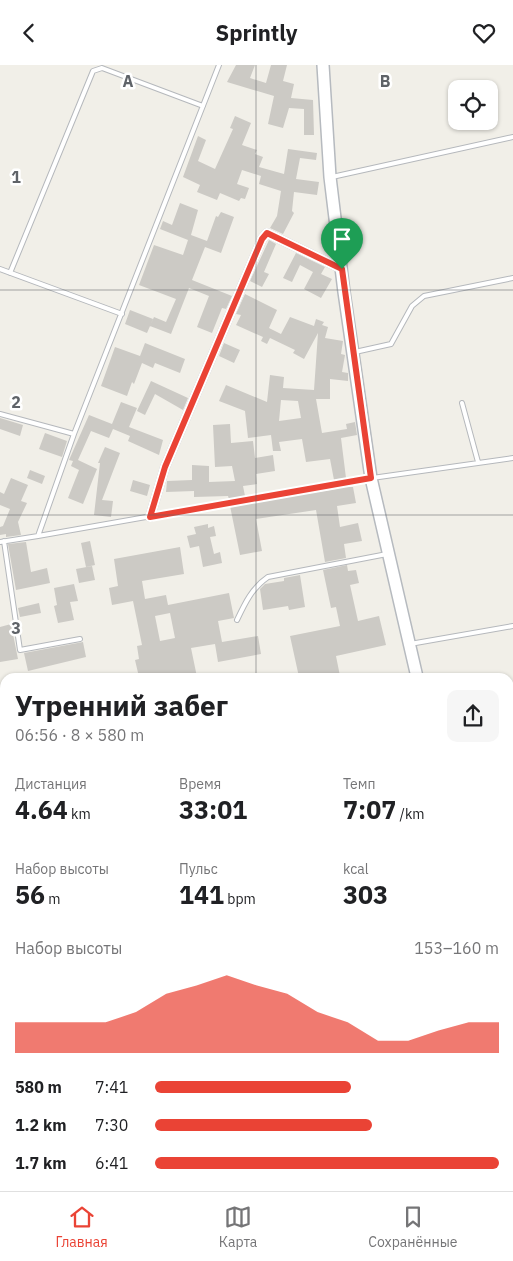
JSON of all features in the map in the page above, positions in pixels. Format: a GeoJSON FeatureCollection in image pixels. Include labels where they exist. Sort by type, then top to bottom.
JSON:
{"type":"FeatureCollection","features":[{"type":"Feature","properties":{"kind":"street"},"geometry":{"type":"LineString","coordinates":[[322,65],[330,177],[371,478],[416,673]]}},
{"type":"Feature","properties":{"kind":"street"},"geometry":{"type":"LineString","coordinates":[[150,517],[165,467],[262,239],[267,233],[342,269]]}},
{"type":"Feature","properties":{"kind":"lane"},"geometry":{"type":"LineString","coordinates":[[38,536],[74,434],[219,65]]}},
{"type":"Feature","properties":{"kind":"lane"},"geometry":{"type":"LineString","coordinates":[[10,273],[93,71],[102,68],[203,106]]}},
{"type":"Feature","properties":{"kind":"lane"},"geometry":{"type":"LineString","coordinates":[[330,177],[513,137]]}},
{"type":"Feature","properties":{"kind":"lane"},"geometry":{"type":"LineString","coordinates":[[0,269],[122,314]]}},
{"type":"Feature","properties":{"kind":"lane"},"geometry":{"type":"LineString","coordinates":[[353,353],[391,344],[412,306],[424,296],[513,278]]}},
{"type":"Feature","properties":{"kind":"lane"},"geometry":{"type":"LineString","coordinates":[[462,403],[478,462]]}},
{"type":"Feature","properties":{"kind":"lane"},"geometry":{"type":"LineString","coordinates":[[0,414],[74,434]]}},
{"type":"Feature","properties":{"kind":"lane"},"geometry":{"type":"LineString","coordinates":[[80,639],[20,649],[2,542],[371,478],[513,458]]}},
{"type":"Feature","properties":{"kind":"lane"},"geometry":{"type":"LineString","coordinates":[[236,620],[249,596],[268,577],[389,554]]}},
{"type":"Feature","properties":{"kind":"lane"},"geometry":{"type":"LineString","coordinates":[[408,644],[513,626]]}},
{"type":"Feature","properties":{"kind":"building"},"geometry":{"type":"Polygon","coordinates":[[[236,65],[255,65],[250,78],[266,83],[271,65],[287,65],[283,81],[294,84],[291,98],[313,100],[314,135],[304,135],[304,109],[289,108],[283,128],[268,124],[274,96],[227,82],[236,65]]]}},
{"type":"Feature","properties":{"kind":"building"},"geometry":{"type":"Polygon","coordinates":[[[235,116],[251,123],[242,145],[257,150],[255,154],[263,157],[259,167],[284,174],[288,149],[317,153],[316,160],[300,158],[296,179],[319,182],[317,195],[294,192],[292,211],[294,213],[283,234],[270,228],[277,216],[281,191],[259,184],[261,176],[242,170],[237,184],[249,188],[245,199],[241,198],[239,201],[220,193],[217,200],[197,192],[200,185],[183,177],[198,136],[206,140],[198,161],[215,169],[233,129],[230,128],[235,116]]]}},
{"type":"Feature","properties":{"kind":"building"},"geometry":{"type":"Polygon","coordinates":[[[180,203],[198,210],[191,235],[207,241],[216,216],[218,217],[221,212],[234,217],[221,253],[205,247],[192,280],[232,296],[226,309],[222,308],[212,333],[197,327],[209,296],[189,288],[171,334],[150,326],[154,317],[166,322],[176,299],[139,285],[154,245],[183,255],[188,240],[160,229],[163,221],[172,225],[180,203]]]}},
{"type":"Feature","properties":{"kind":"building"},"geometry":{"type":"Polygon","coordinates":[[[269,240],[276,244],[264,272],[269,274],[262,287],[250,281],[269,240]]]}},
{"type":"Feature","properties":{"kind":"building"},"geometry":{"type":"Polygon","coordinates":[[[296,253],[325,267],[321,274],[332,279],[321,298],[304,289],[313,272],[300,265],[292,282],[283,278],[296,253]]]}},
{"type":"Feature","properties":{"kind":"building"},"geometry":{"type":"Polygon","coordinates":[[[245,294],[277,310],[269,328],[281,334],[290,317],[314,326],[316,319],[324,322],[322,325],[328,327],[325,338],[343,341],[341,354],[345,355],[342,372],[348,373],[348,381],[330,379],[330,399],[316,399],[322,433],[347,429],[346,424],[355,422],[357,435],[341,438],[346,478],[334,480],[330,459],[306,462],[302,439],[279,442],[281,451],[273,451],[271,435],[248,438],[245,411],[219,401],[226,385],[267,402],[270,375],[284,377],[283,388],[314,390],[318,333],[304,359],[293,353],[295,350],[270,338],[267,344],[261,341],[263,337],[236,325],[241,315],[236,314],[245,294]],[[281,400],[279,421],[301,418],[298,401],[281,400]]]}},
{"type":"Feature","properties":{"kind":"building"},"geometry":{"type":"Polygon","coordinates":[[[130,310],[153,319],[147,333],[125,324],[130,310]]]}},
{"type":"Feature","properties":{"kind":"building"},"geometry":{"type":"Polygon","coordinates":[[[145,343],[185,359],[180,373],[155,363],[153,368],[142,363],[127,396],[101,386],[115,347],[140,356],[145,343]]]}},
{"type":"Feature","properties":{"kind":"building"},"geometry":{"type":"Polygon","coordinates":[[[224,343],[240,350],[234,363],[219,356],[224,343]]]}},
{"type":"Feature","properties":{"kind":"building"},"geometry":{"type":"Polygon","coordinates":[[[151,381],[188,398],[183,410],[155,394],[145,415],[137,411],[151,381]]]}},
{"type":"Feature","properties":{"kind":"building"},"geometry":{"type":"Polygon","coordinates":[[[121,402],[137,408],[129,427],[163,440],[159,455],[128,441],[130,436],[113,429],[109,438],[91,431],[78,460],[97,469],[83,504],[68,498],[79,470],[71,466],[73,461],[69,460],[89,415],[112,424],[121,402]]]}},
{"type":"Feature","properties":{"kind":"building"},"geometry":{"type":"Polygon","coordinates":[[[0,418],[23,425],[20,436],[0,429],[0,418]]]}},
{"type":"Feature","properties":{"kind":"building"},"geometry":{"type":"Polygon","coordinates":[[[230,424],[231,443],[253,441],[255,458],[273,455],[275,471],[256,474],[257,484],[243,486],[245,496],[229,499],[228,496],[194,497],[194,491],[166,492],[167,481],[192,480],[192,465],[209,466],[209,482],[235,481],[232,466],[215,467],[213,425],[230,424]]]}},
{"type":"Feature","properties":{"kind":"building"},"geometry":{"type":"Polygon","coordinates":[[[45,433],[67,441],[62,457],[39,449],[45,433]]]}},
{"type":"Feature","properties":{"kind":"building"},"geometry":{"type":"Polygon","coordinates":[[[105,447],[120,453],[102,500],[113,501],[111,517],[94,515],[100,463],[98,463],[105,447]]]}},
{"type":"Feature","properties":{"kind":"building"},"geometry":{"type":"Polygon","coordinates":[[[30,470],[45,476],[42,484],[27,478],[30,470]]]}},
{"type":"Feature","properties":{"kind":"building"},"geometry":{"type":"Polygon","coordinates":[[[11,478],[28,485],[21,501],[27,503],[18,522],[21,535],[6,537],[6,534],[0,535],[0,527],[3,526],[10,509],[0,505],[0,492],[4,494],[11,478]]]}},
{"type":"Feature","properties":{"kind":"building"},"geometry":{"type":"Polygon","coordinates":[[[133,480],[150,485],[147,496],[130,491],[133,480]]]}},
{"type":"Feature","properties":{"kind":"building"},"geometry":{"type":"Polygon","coordinates":[[[348,485],[348,487],[353,487],[356,503],[337,506],[340,527],[358,523],[362,541],[344,544],[346,558],[325,562],[316,510],[256,519],[262,551],[240,555],[230,506],[336,489],[348,485]]]}},
{"type":"Feature","properties":{"kind":"building"},"geometry":{"type":"Polygon","coordinates":[[[208,524],[208,528],[214,526],[216,536],[210,537],[214,554],[220,552],[222,563],[203,567],[199,546],[190,548],[187,536],[196,534],[194,527],[208,524]]]}},
{"type":"Feature","properties":{"kind":"building"},"geometry":{"type":"Polygon","coordinates":[[[90,541],[95,565],[86,567],[81,543],[90,541]]]}},
{"type":"Feature","properties":{"kind":"building"},"geometry":{"type":"Polygon","coordinates":[[[26,542],[31,572],[47,568],[50,583],[16,590],[8,544],[26,542]]]}},
{"type":"Feature","properties":{"kind":"building"},"geometry":{"type":"Polygon","coordinates":[[[180,547],[184,574],[142,581],[145,599],[166,595],[168,605],[229,593],[234,618],[218,621],[222,642],[258,636],[261,654],[218,662],[215,644],[191,648],[196,673],[138,673],[135,660],[139,659],[137,646],[142,645],[133,601],[112,605],[109,588],[118,586],[114,559],[180,547]],[[170,613],[155,616],[160,641],[175,638],[170,613]]]}},
{"type":"Feature","properties":{"kind":"building"},"geometry":{"type":"Polygon","coordinates":[[[347,565],[348,571],[356,570],[359,583],[350,585],[358,621],[379,616],[386,645],[336,656],[339,673],[298,673],[290,636],[340,626],[336,607],[331,608],[323,570],[347,565]]]}},
{"type":"Feature","properties":{"kind":"building"},"geometry":{"type":"Polygon","coordinates":[[[92,566],[95,580],[79,583],[76,569],[92,566]]]}},
{"type":"Feature","properties":{"kind":"building"},"geometry":{"type":"Polygon","coordinates":[[[300,575],[305,607],[289,610],[288,606],[263,610],[260,589],[265,584],[284,581],[284,578],[300,575]]]}},
{"type":"Feature","properties":{"kind":"building"},"geometry":{"type":"Polygon","coordinates":[[[74,584],[78,601],[70,602],[74,620],[58,623],[54,606],[57,605],[54,588],[74,584]]]}},
{"type":"Feature","properties":{"kind":"building"},"geometry":{"type":"Polygon","coordinates":[[[39,603],[41,613],[20,617],[18,608],[39,603]]]}},
{"type":"Feature","properties":{"kind":"building"},"geometry":{"type":"Polygon","coordinates":[[[11,624],[18,659],[0,662],[0,627],[11,624]]]}},
{"type":"Feature","properties":{"kind":"building"},"geometry":{"type":"Polygon","coordinates":[[[83,642],[86,657],[28,671],[24,653],[83,642]]]}},
{"type":"Feature","properties":{"kind":"route"},"geometry":{"type":"LineString","coordinates":[[267,233],[342,269],[371,478],[150,517],[165,467],[262,239],[267,233]]}}]}
